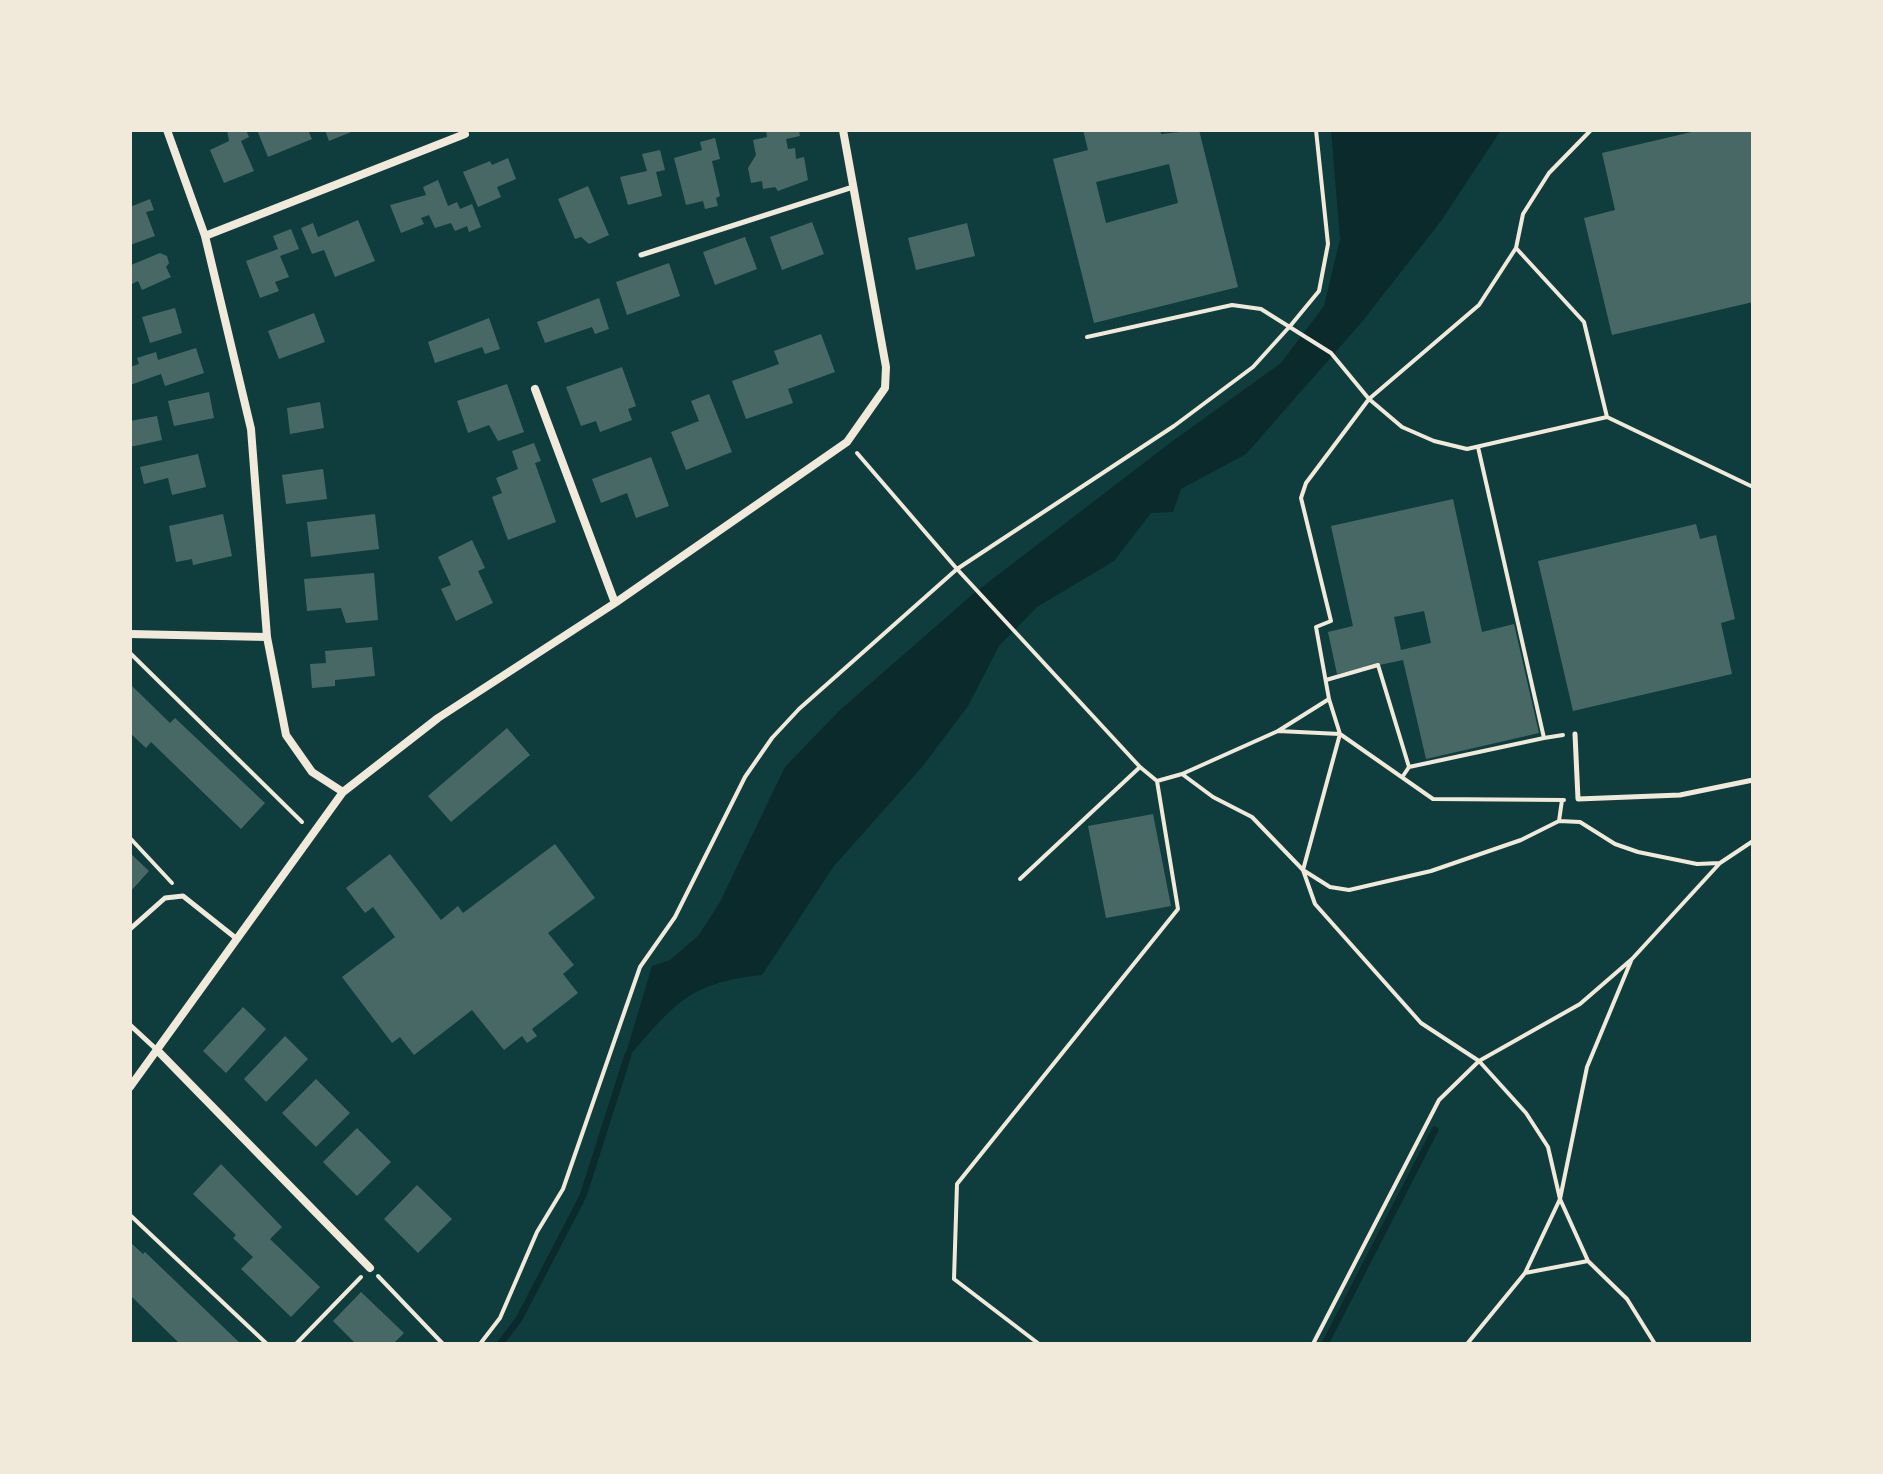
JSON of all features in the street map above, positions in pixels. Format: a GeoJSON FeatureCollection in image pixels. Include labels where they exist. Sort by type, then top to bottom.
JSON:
{"type":"FeatureCollection","features":[{"type":"Feature","properties":{"kind":"street"},"geometry":{"type":"LineString","coordinates":[[167,130],[205,236],[251,429],[267,637],[286,735],[312,772],[343,792]]}},
{"type":"Feature","properties":{"kind":"street"},"geometry":{"type":"LineString","coordinates":[[130,1087],[343,792],[438,718],[615,603],[847,442],[885,388],[886,367],[843,130]]}},
{"type":"Feature","properties":{"kind":"street"},"geometry":{"type":"LineString","coordinates":[[205,236],[465,134]]}},
{"type":"Feature","properties":{"kind":"street"},"geometry":{"type":"LineString","coordinates":[[535,389],[615,603]]}},
{"type":"Feature","properties":{"kind":"street"},"geometry":{"type":"LineString","coordinates":[[130,634],[267,637]]}},
{"type":"Feature","properties":{"kind":"street"},"geometry":{"type":"LineString","coordinates":[[158,1051],[370,1268]]}},
{"type":"Feature","properties":{"kind":"lane"},"geometry":{"type":"LineString","coordinates":[[641,255],[853,187]]}},
{"type":"Feature","properties":{"kind":"lane"},"geometry":{"type":"LineString","coordinates":[[1575,734],[1578,799],[1680,795],[1753,780]]}},
{"type":"Feature","properties":{"kind":"lane"},"geometry":{"type":"LineString","coordinates":[[130,929],[165,898],[183,896],[237,939]]}},
{"type":"Feature","properties":{"kind":"lane"},"geometry":{"type":"LineString","coordinates":[[130,1025],[158,1051]]}},
{"type":"Feature","properties":{"kind":"path"},"geometry":{"type":"LineString","coordinates":[[480,1344],[500,1318],[537,1232],[563,1189],[640,967],[688,894],[745,777],[772,738],[799,709],[957,569],[1174,426],[1253,367],[1291,325],[1319,291],[1328,244],[1316,130]]}},
{"type":"Feature","properties":{"kind":"path"},"geometry":{"type":"LineString","coordinates":[[1591,130],[1549,173],[1523,214],[1516,248],[1479,305],[1369,399],[1306,483],[1301,498],[1331,621],[1316,627],[1329,699],[1340,734],[1303,870],[1315,904],[1421,1023],[1479,1061],[1526,1113],[1548,1147],[1560,1199],[1588,1261],[1627,1299],[1655,1344]]}},
{"type":"Feature","properties":{"kind":"path"},"geometry":{"type":"LineString","coordinates":[[1516,248],[1584,322],[1607,417]]}},
{"type":"Feature","properties":{"kind":"path"},"geometry":{"type":"LineString","coordinates":[[1087,337],[1232,305],[1261,309],[1291,325],[1336,360],[1369,399],[1402,427],[1434,441],[1467,449],[1607,417],[1753,487]]}},
{"type":"Feature","properties":{"kind":"path"},"geometry":{"type":"LineString","coordinates":[[847,442],[957,569],[1140,767],[1157,781],[1178,909],[957,1184],[954,1279],[1039,1344]]}},
{"type":"Feature","properties":{"kind":"path"},"geometry":{"type":"LineString","coordinates":[[1478,447],[1544,738]]}},
{"type":"Feature","properties":{"kind":"path"},"geometry":{"type":"LineString","coordinates":[[130,653],[313,833]]}},
{"type":"Feature","properties":{"kind":"path"},"geometry":{"type":"LineString","coordinates":[[1326,680],[1378,665],[1409,767]]}},
{"type":"Feature","properties":{"kind":"path"},"geometry":{"type":"LineString","coordinates":[[1157,781],[1182,774],[1278,731],[1329,699]]}},
{"type":"Feature","properties":{"kind":"path"},"geometry":{"type":"LineString","coordinates":[[1278,731],[1340,734],[1433,799],[1578,799]]}},
{"type":"Feature","properties":{"kind":"path"},"geometry":{"type":"LineString","coordinates":[[1403,776],[1409,767],[1575,734]]}},
{"type":"Feature","properties":{"kind":"path"},"geometry":{"type":"LineString","coordinates":[[1020,879],[1140,767]]}},
{"type":"Feature","properties":{"kind":"path"},"geometry":{"type":"LineString","coordinates":[[1182,774],[1213,797],[1252,817],[1303,870],[1330,887],[1349,890],[1374,887],[1521,840],[1559,821],[1580,822],[1615,844],[1638,852],[1697,864],[1720,863]]}},
{"type":"Feature","properties":{"kind":"path"},"geometry":{"type":"LineString","coordinates":[[1559,821],[1562,800]]}},
{"type":"Feature","properties":{"kind":"path"},"geometry":{"type":"LineString","coordinates":[[130,838],[183,896]]}},
{"type":"Feature","properties":{"kind":"path"},"geometry":{"type":"LineString","coordinates":[[1313,1344],[1439,1100],[1479,1061],[1580,1004],[1632,959],[1720,863],[1753,841]]}},
{"type":"Feature","properties":{"kind":"path"},"geometry":{"type":"LineString","coordinates":[[1467,1344],[1525,1273],[1560,1199],[1587,1067],[1632,959]]}},
{"type":"Feature","properties":{"kind":"path"},"geometry":{"type":"LineString","coordinates":[[130,1215],[267,1344]]}},
{"type":"Feature","properties":{"kind":"path"},"geometry":{"type":"LineString","coordinates":[[1525,1273],[1588,1261]]}},
{"type":"Feature","properties":{"kind":"path"},"geometry":{"type":"LineString","coordinates":[[296,1344],[370,1268],[443,1344]]}},
{"type":"Feature","properties":{"kind":"water"},"geometry":{"type":"Polygon","coordinates":[[[1331,130],[1501,130],[1441,221],[1361,323],[1246,454],[1181,489],[1173,512],[1151,513],[1114,561],[1037,607],[999,646],[968,706],[922,767],[834,866],[762,975],[714,984],[682,1001],[623,1063],[652,966],[670,960],[699,935],[720,902],[785,767],[839,711],[973,594],[1170,443],[1281,363],[1324,306],[1340,239],[1331,130]]]}},
{"type":"Feature","properties":{"kind":"building"},"geometry":{"type":"Polygon","coordinates":[[[227,130],[246,130],[249,137],[241,141],[254,171],[224,183],[210,150],[229,141],[227,130]]]}},
{"type":"Feature","properties":{"kind":"building"},"geometry":{"type":"Polygon","coordinates":[[[257,130],[308,130],[312,139],[268,157],[257,130]]]}},
{"type":"Feature","properties":{"kind":"building"},"geometry":{"type":"Polygon","coordinates":[[[325,130],[356,130],[329,141],[325,130]]]}},
{"type":"Feature","properties":{"kind":"building"},"geometry":{"type":"Polygon","coordinates":[[[766,130],[799,130],[800,136],[786,139],[788,149],[795,148],[796,159],[804,157],[808,180],[778,191],[775,187],[763,189],[762,181],[751,183],[748,168],[756,155],[753,140],[767,137],[766,130]]]}},
{"type":"Feature","properties":{"kind":"building"},"geometry":{"type":"Polygon","coordinates":[[[1083,130],[1160,130],[1161,134],[1199,130],[1238,287],[1094,323],[1053,159],[1088,150],[1083,130]],[[1169,164],[1096,182],[1106,223],[1178,203],[1169,164]]]}},
{"type":"Feature","properties":{"kind":"building"},"geometry":{"type":"Polygon","coordinates":[[[1700,130],[1753,130],[1753,302],[1612,335],[1584,218],[1615,210],[1602,153],[1700,130]]]}},
{"type":"Feature","properties":{"kind":"building"},"geometry":{"type":"Polygon","coordinates":[[[715,138],[720,159],[712,161],[720,196],[716,198],[718,206],[705,209],[703,201],[686,205],[674,158],[702,150],[700,142],[715,138]]]}},
{"type":"Feature","properties":{"kind":"building"},"geometry":{"type":"Polygon","coordinates":[[[660,150],[665,170],[656,172],[662,196],[628,205],[620,177],[647,171],[642,154],[660,150]]]}},
{"type":"Feature","properties":{"kind":"building"},"geometry":{"type":"Polygon","coordinates":[[[508,158],[516,179],[497,187],[501,197],[478,207],[463,172],[490,161],[492,165],[508,158]]]}},
{"type":"Feature","properties":{"kind":"building"},"geometry":{"type":"Polygon","coordinates":[[[438,180],[448,206],[457,202],[460,209],[472,204],[481,227],[469,232],[467,226],[455,231],[451,223],[435,228],[429,215],[421,218],[424,224],[401,233],[390,205],[426,195],[423,187],[438,180]]]}},
{"type":"Feature","properties":{"kind":"building"},"geometry":{"type":"Polygon","coordinates":[[[588,186],[609,235],[589,244],[581,237],[575,239],[558,199],[588,186]]]}},
{"type":"Feature","properties":{"kind":"building"},"geometry":{"type":"Polygon","coordinates":[[[150,199],[154,210],[146,212],[155,236],[130,245],[130,207],[150,199]]]}},
{"type":"Feature","properties":{"kind":"building"},"geometry":{"type":"Polygon","coordinates":[[[358,220],[375,261],[335,277],[324,250],[312,254],[301,228],[313,223],[318,237],[358,220]]]}},
{"type":"Feature","properties":{"kind":"building"},"geometry":{"type":"Polygon","coordinates":[[[812,222],[824,254],[782,270],[770,237],[812,222]]]}},
{"type":"Feature","properties":{"kind":"building"},"geometry":{"type":"Polygon","coordinates":[[[967,223],[975,256],[916,270],[908,238],[967,223]]]}},
{"type":"Feature","properties":{"kind":"building"},"geometry":{"type":"Polygon","coordinates":[[[291,229],[299,249],[280,256],[289,277],[275,282],[279,291],[260,298],[246,261],[278,249],[273,236],[291,229]]]}},
{"type":"Feature","properties":{"kind":"building"},"geometry":{"type":"Polygon","coordinates":[[[745,237],[757,269],[715,285],[703,252],[745,237]]]}},
{"type":"Feature","properties":{"kind":"building"},"geometry":{"type":"Polygon","coordinates":[[[160,253],[167,256],[169,263],[166,267],[171,277],[142,290],[138,281],[130,285],[131,265],[160,253]]]}},
{"type":"Feature","properties":{"kind":"building"},"geometry":{"type":"Polygon","coordinates":[[[669,263],[680,296],[627,315],[616,282],[669,263]]]}},
{"type":"Feature","properties":{"kind":"building"},"geometry":{"type":"Polygon","coordinates":[[[599,298],[609,329],[595,334],[592,327],[545,343],[537,322],[599,298]]]}},
{"type":"Feature","properties":{"kind":"building"},"geometry":{"type":"Polygon","coordinates":[[[175,308],[182,333],[150,343],[142,317],[175,308]]]}},
{"type":"Feature","properties":{"kind":"building"},"geometry":{"type":"Polygon","coordinates":[[[314,313],[325,342],[279,359],[268,331],[314,313]]]}},
{"type":"Feature","properties":{"kind":"building"},"geometry":{"type":"Polygon","coordinates":[[[489,318],[500,349],[485,354],[482,347],[435,363],[428,342],[489,318]]]}},
{"type":"Feature","properties":{"kind":"building"},"geometry":{"type":"Polygon","coordinates":[[[821,334],[835,372],[788,389],[793,403],[746,419],[732,381],[779,364],[774,351],[821,334]]]}},
{"type":"Feature","properties":{"kind":"building"},"geometry":{"type":"Polygon","coordinates":[[[196,348],[204,373],[165,386],[161,374],[130,385],[130,367],[139,364],[137,358],[156,352],[158,360],[196,348]]]}},
{"type":"Feature","properties":{"kind":"building"},"geometry":{"type":"Polygon","coordinates":[[[622,367],[636,406],[628,409],[632,420],[600,432],[596,421],[581,426],[566,387],[622,367]]]}},
{"type":"Feature","properties":{"kind":"building"},"geometry":{"type":"Polygon","coordinates":[[[507,384],[524,432],[498,441],[489,425],[468,433],[457,401],[507,384]]]}},
{"type":"Feature","properties":{"kind":"building"},"geometry":{"type":"Polygon","coordinates":[[[209,392],[214,418],[174,426],[168,401],[209,392]]]}},
{"type":"Feature","properties":{"kind":"building"},"geometry":{"type":"Polygon","coordinates":[[[709,394],[732,452],[686,470],[671,432],[699,421],[691,401],[709,394]]]}},
{"type":"Feature","properties":{"kind":"building"},"geometry":{"type":"Polygon","coordinates":[[[320,402],[324,428],[290,434],[287,408],[320,402]]]}},
{"type":"Feature","properties":{"kind":"building"},"geometry":{"type":"Polygon","coordinates":[[[157,416],[162,440],[130,447],[130,421],[157,416]]]}},
{"type":"Feature","properties":{"kind":"building"},"geometry":{"type":"Polygon","coordinates":[[[534,443],[541,461],[535,463],[556,522],[508,540],[492,497],[502,493],[496,478],[518,469],[512,451],[534,443]]]}},
{"type":"Feature","properties":{"kind":"building"},"geometry":{"type":"Polygon","coordinates":[[[198,454],[206,487],[172,495],[168,478],[144,484],[140,467],[198,454]]]}},
{"type":"Feature","properties":{"kind":"building"},"geometry":{"type":"Polygon","coordinates":[[[651,457],[669,506],[636,518],[627,493],[601,503],[592,479],[651,457]]]}},
{"type":"Feature","properties":{"kind":"building"},"geometry":{"type":"Polygon","coordinates":[[[323,469],[327,499],[286,504],[282,475],[323,469]]]}},
{"type":"Feature","properties":{"kind":"building"},"geometry":{"type":"Polygon","coordinates":[[[1453,499],[1482,632],[1514,624],[1539,733],[1426,759],[1403,660],[1337,674],[1328,632],[1353,626],[1331,526],[1453,499]],[[1424,611],[1394,617],[1401,650],[1431,643],[1424,611]]]}},
{"type":"Feature","properties":{"kind":"building"},"geometry":{"type":"Polygon","coordinates":[[[223,514],[232,556],[193,565],[192,559],[176,562],[169,526],[223,514]]]}},
{"type":"Feature","properties":{"kind":"building"},"geometry":{"type":"Polygon","coordinates":[[[375,514],[379,549],[311,557],[307,522],[375,514]]]}},
{"type":"Feature","properties":{"kind":"building"},"geometry":{"type":"Polygon","coordinates":[[[1696,524],[1700,539],[1716,535],[1735,619],[1721,623],[1732,674],[1573,711],[1538,561],[1696,524]]]}},
{"type":"Feature","properties":{"kind":"building"},"geometry":{"type":"Polygon","coordinates":[[[472,540],[485,568],[478,571],[493,603],[456,621],[441,589],[451,585],[438,557],[472,540]]]}},
{"type":"Feature","properties":{"kind":"building"},"geometry":{"type":"Polygon","coordinates":[[[374,573],[378,620],[346,623],[341,608],[307,611],[304,579],[374,573]]]}},
{"type":"Feature","properties":{"kind":"building"},"geometry":{"type":"Polygon","coordinates":[[[372,647],[375,676],[335,680],[335,686],[312,688],[310,664],[326,663],[325,651],[372,647]]]}},
{"type":"Feature","properties":{"kind":"building"},"geometry":{"type":"Polygon","coordinates":[[[130,684],[170,723],[175,718],[265,803],[241,829],[151,742],[146,748],[130,733],[130,684]]]}},
{"type":"Feature","properties":{"kind":"building"},"geometry":{"type":"Polygon","coordinates":[[[507,728],[530,755],[451,822],[428,796],[507,728]]]}},
{"type":"Feature","properties":{"kind":"building"},"geometry":{"type":"Polygon","coordinates":[[[1153,814],[1171,906],[1106,918],[1088,826],[1153,814]]]}},
{"type":"Feature","properties":{"kind":"building"},"geometry":{"type":"Polygon","coordinates":[[[555,844],[595,898],[548,933],[574,965],[563,974],[578,993],[532,1029],[537,1036],[527,1043],[522,1036],[504,1050],[472,1010],[414,1055],[400,1037],[392,1043],[342,977],[395,937],[373,907],[365,913],[346,888],[390,854],[441,920],[458,906],[463,913],[555,844]]]}},
{"type":"Feature","properties":{"kind":"building"},"geometry":{"type":"Polygon","coordinates":[[[130,853],[149,871],[130,892],[130,853]]]}},
{"type":"Feature","properties":{"kind":"building"},"geometry":{"type":"Polygon","coordinates":[[[243,1007],[266,1029],[226,1073],[203,1051],[243,1007]]]}},
{"type":"Feature","properties":{"kind":"building"},"geometry":{"type":"Polygon","coordinates":[[[285,1036],[308,1059],[266,1102],[244,1079],[285,1036]]]}},
{"type":"Feature","properties":{"kind":"building"},"geometry":{"type":"Polygon","coordinates":[[[316,1079],[350,1113],[316,1147],[282,1113],[316,1079]]]}},
{"type":"Feature","properties":{"kind":"building"},"geometry":{"type":"Polygon","coordinates":[[[357,1128],[391,1162],[357,1196],[323,1162],[357,1128]]]}},
{"type":"Feature","properties":{"kind":"building"},"geometry":{"type":"Polygon","coordinates":[[[221,1164],[282,1227],[270,1239],[320,1287],[291,1317],[241,1269],[253,1257],[233,1238],[236,1235],[193,1194],[221,1164]]]}},
{"type":"Feature","properties":{"kind":"building"},"geometry":{"type":"Polygon","coordinates":[[[417,1185],[452,1219],[418,1253],[384,1219],[417,1185]]]}},
{"type":"Feature","properties":{"kind":"building"},"geometry":{"type":"Polygon","coordinates":[[[130,1242],[143,1254],[145,1252],[241,1344],[180,1344],[130,1295],[130,1242]]]}},
{"type":"Feature","properties":{"kind":"building"},"geometry":{"type":"Polygon","coordinates":[[[361,1292],[404,1333],[393,1344],[356,1344],[333,1321],[361,1292]]]}},
{"type":"Feature","properties":{"kind":"waterway"},"geometry":{"type":"LineString","coordinates":[[500,1344],[519,1319],[583,1196],[628,1055]]}},
{"type":"Feature","properties":{"kind":"waterway"},"geometry":{"type":"LineString","coordinates":[[1325,1344],[1435,1130]]}}]}
